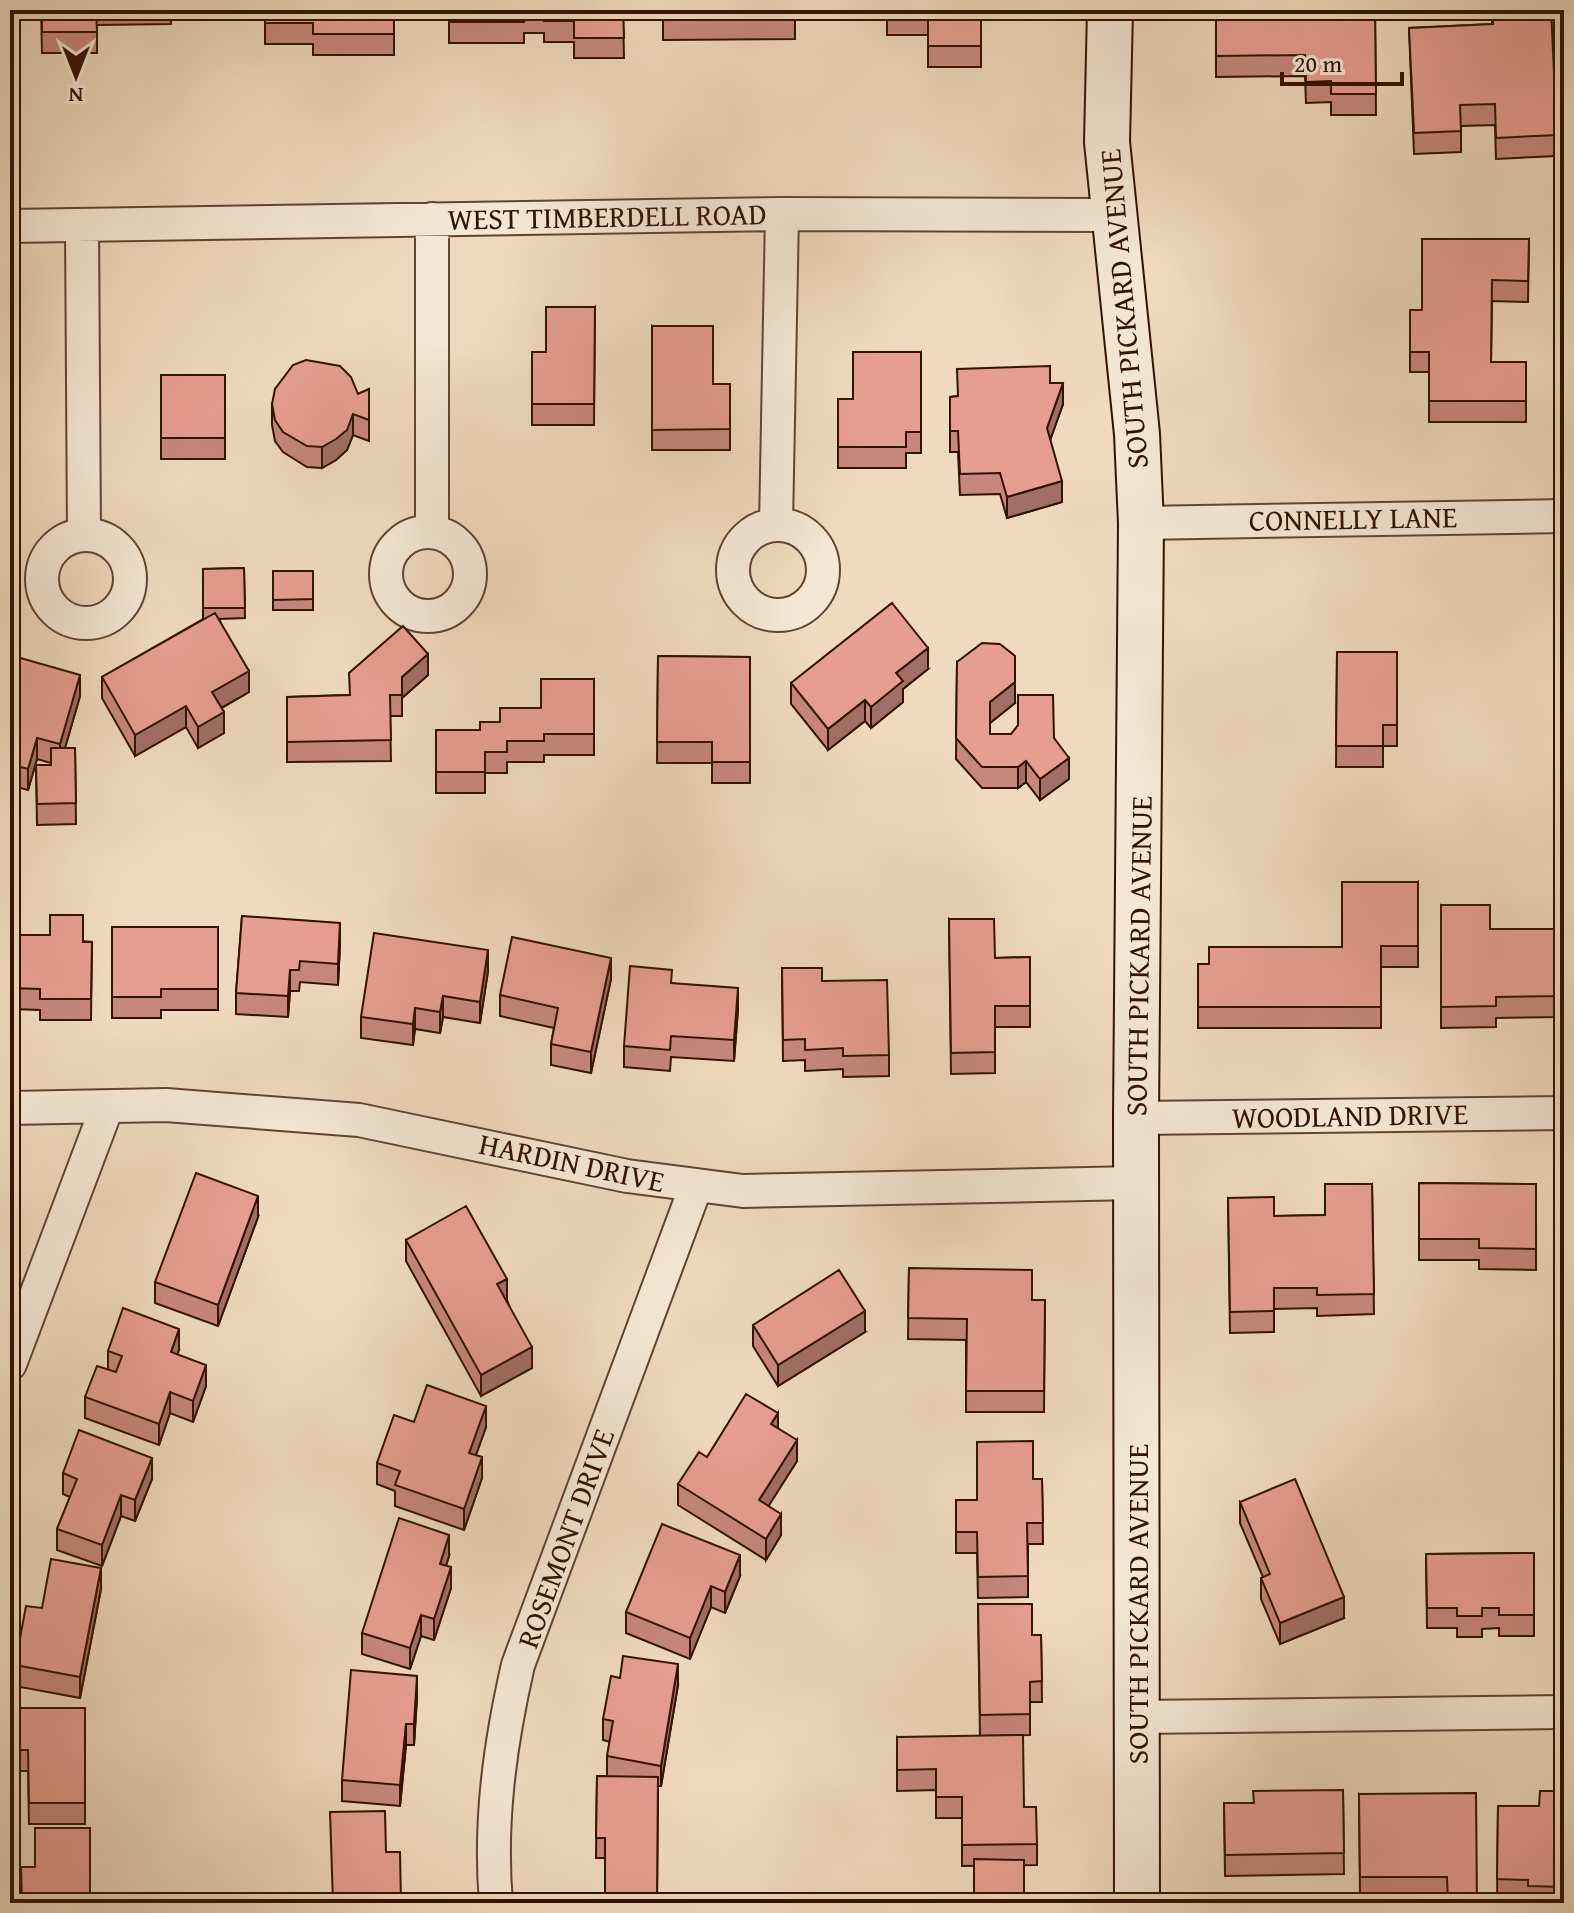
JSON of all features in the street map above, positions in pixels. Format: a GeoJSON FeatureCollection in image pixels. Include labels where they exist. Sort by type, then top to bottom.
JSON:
{"type":"FeatureCollection","features":[{"type":"Feature","properties":{"kind":"street","name":"SOUTH PICKARD AVENUE"},"geometry":{"type":"LineString","coordinates":[[1110,10],[1107,142],[1137,434],[1141,523],[1136,1118],[1137,1903]]}},
{"type":"Feature","properties":{"kind":"street","name":"WEST TIMBERDELL ROAD"},"geometry":{"type":"LineString","coordinates":[[776,525],[782,214]]}},
{"type":"Feature","properties":{"kind":"street","name":"WEST TIMBERDELL ROAD"},"geometry":{"type":"LineString","coordinates":[[10,226],[782,214],[1113,215]]}},
{"type":"Feature","properties":{"kind":"street","name":"WEST TIMBERDELL ROAD"},"geometry":{"type":"LineString","coordinates":[[432,219],[432,531]]}},
{"type":"Feature","properties":{"kind":"street"},"geometry":{"type":"LineString","coordinates":[[82,225],[84,535]]}},
{"type":"Feature","properties":{"kind":"street","name":"CONNELLY LANE"},"geometry":{"type":"LineString","coordinates":[[1141,523],[1564,516]]}},
{"type":"Feature","properties":{"kind":"street","name":"HARDIN DRIVE"},"geometry":{"type":"LineString","coordinates":[[10,1108],[166,1105],[359,1120],[627,1176],[743,1191],[1136,1183]]}},
{"type":"Feature","properties":{"kind":"street"},"geometry":{"type":"LineString","coordinates":[[10,1364],[107,1107]]}},
{"type":"Feature","properties":{"kind":"street","name":"WOODLAND DRIVE"},"geometry":{"type":"LineString","coordinates":[[1136,1118],[1564,1113]]}},
{"type":"Feature","properties":{"kind":"street","name":"ROSEMONT DRIVE"},"geometry":{"type":"LineString","coordinates":[[496,1903],[494,1808],[502,1736],[518,1665],[696,1186]]}},
{"type":"Feature","properties":{"kind":"street"},"geometry":{"type":"LineString","coordinates":[[1137,1717],[1564,1712]]}},
{"type":"Feature","properties":{"kind":"building"},"geometry":{"type":"Polygon","coordinates":[[[42,10],[96,10],[97,32],[42,32],[42,10]]]}},
{"type":"Feature","properties":{"kind":"building"},"geometry":{"type":"Polygon","coordinates":[[[265,10],[394,10],[394,34],[313,34],[313,23],[265,23],[265,10]]]}},
{"type":"Feature","properties":{"kind":"building"},"geometry":{"type":"Polygon","coordinates":[[[449,10],[623,10],[624,38],[574,38],[574,21],[544,21],[544,12],[524,12],[524,22],[449,22],[449,10]]]}},
{"type":"Feature","properties":{"kind":"building"},"geometry":{"type":"Polygon","coordinates":[[[663,10],[795,10],[795,18],[663,19],[663,10]]]}},
{"type":"Feature","properties":{"kind":"building"},"geometry":{"type":"Polygon","coordinates":[[[887,10],[981,10],[981,46],[928,46],[928,14],[887,14],[887,10]]]}},
{"type":"Feature","properties":{"kind":"building"},"geometry":{"type":"Polygon","coordinates":[[[1375,10],[1376,94],[1331,94],[1331,81],[1306,82],[1305,55],[1216,56],[1216,12],[1375,10]]]}},
{"type":"Feature","properties":{"kind":"building"},"geometry":{"type":"Polygon","coordinates":[[[1493,10],[1551,10],[1557,135],[1496,138],[1495,104],[1460,105],[1461,131],[1414,133],[1409,28],[1493,24],[1493,10]]]}},
{"type":"Feature","properties":{"kind":"building"},"geometry":{"type":"Polygon","coordinates":[[[1422,239],[1529,239],[1528,281],[1492,280],[1491,362],[1526,362],[1526,401],[1429,401],[1429,352],[1410,352],[1410,310],[1422,310],[1422,239]]]}},
{"type":"Feature","properties":{"kind":"building"},"geometry":{"type":"Polygon","coordinates":[[[546,307],[595,307],[594,404],[532,404],[532,352],[546,352],[546,307]]]}},
{"type":"Feature","properties":{"kind":"building"},"geometry":{"type":"Polygon","coordinates":[[[652,326],[713,326],[713,384],[730,384],[730,429],[652,430],[652,326]]]}},
{"type":"Feature","properties":{"kind":"building"},"geometry":{"type":"Polygon","coordinates":[[[853,352],[921,352],[921,432],[906,432],[906,447],[838,447],[838,399],[853,399],[853,352]]]}},
{"type":"Feature","properties":{"kind":"building"},"geometry":{"type":"Polygon","coordinates":[[[306,360],[340,366],[351,377],[358,394],[369,389],[369,420],[353,414],[347,430],[322,447],[307,446],[283,432],[275,420],[272,404],[275,389],[293,365],[306,360]]]}},
{"type":"Feature","properties":{"kind":"building"},"geometry":{"type":"Polygon","coordinates":[[[1050,366],[1050,383],[1063,383],[1047,428],[1062,481],[1007,497],[1000,473],[960,474],[958,431],[950,431],[950,397],[958,396],[957,369],[1050,366]]]}},
{"type":"Feature","properties":{"kind":"building"},"geometry":{"type":"Polygon","coordinates":[[[161,375],[225,375],[225,438],[161,438],[161,375]]]}},
{"type":"Feature","properties":{"kind":"building"},"geometry":{"type":"Polygon","coordinates":[[[244,568],[245,608],[203,608],[203,569],[244,568]]]}},
{"type":"Feature","properties":{"kind":"building"},"geometry":{"type":"Polygon","coordinates":[[[273,571],[313,571],[313,599],[273,600],[273,571]]]}},
{"type":"Feature","properties":{"kind":"building"},"geometry":{"type":"Polygon","coordinates":[[[892,603],[928,648],[896,673],[903,681],[871,707],[865,700],[828,729],[791,683],[892,603]]]}},
{"type":"Feature","properties":{"kind":"building"},"geometry":{"type":"Polygon","coordinates":[[[215,613],[249,671],[212,692],[224,712],[198,727],[186,706],[135,735],[102,677],[215,613]]]}},
{"type":"Feature","properties":{"kind":"building"},"geometry":{"type":"Polygon","coordinates":[[[403,626],[428,654],[402,677],[402,695],[390,695],[391,740],[287,742],[287,697],[350,695],[349,673],[403,626]]]}},
{"type":"Feature","properties":{"kind":"building"},"geometry":{"type":"Polygon","coordinates":[[[982,643],[1000,644],[1015,656],[1015,682],[990,702],[990,734],[1011,734],[1018,725],[1018,695],[1053,695],[1054,738],[1069,758],[1040,779],[1026,761],[1018,767],[982,767],[956,738],[957,662],[982,643]]]}},
{"type":"Feature","properties":{"kind":"building"},"geometry":{"type":"Polygon","coordinates":[[[1337,652],[1397,652],[1397,725],[1383,725],[1383,746],[1336,746],[1337,652]]]}},
{"type":"Feature","properties":{"kind":"building"},"geometry":{"type":"Polygon","coordinates":[[[10,655],[80,675],[60,744],[37,738],[28,769],[10,764],[10,655]]]}},
{"type":"Feature","properties":{"kind":"building"},"geometry":{"type":"Polygon","coordinates":[[[658,656],[750,657],[750,762],[712,762],[712,742],[657,742],[658,656]]]}},
{"type":"Feature","properties":{"kind":"building"},"geometry":{"type":"Polygon","coordinates":[[[541,679],[594,679],[594,734],[544,734],[544,741],[507,741],[507,752],[485,752],[485,772],[436,772],[436,730],[480,730],[480,722],[500,722],[500,708],[541,708],[541,679]]]}},
{"type":"Feature","properties":{"kind":"building"},"geometry":{"type":"Polygon","coordinates":[[[51,748],[75,748],[76,803],[37,804],[36,765],[51,765],[51,748]]]}},
{"type":"Feature","properties":{"kind":"building"},"geometry":{"type":"Polygon","coordinates":[[[1342,882],[1418,882],[1418,946],[1381,946],[1381,1007],[1198,1007],[1198,964],[1209,964],[1209,947],[1342,947],[1342,882]]]}},
{"type":"Feature","properties":{"kind":"building"},"geometry":{"type":"Polygon","coordinates":[[[1441,905],[1490,905],[1490,929],[1564,929],[1564,996],[1496,997],[1496,1006],[1441,1007],[1441,905]]]}},
{"type":"Feature","properties":{"kind":"building"},"geometry":{"type":"Polygon","coordinates":[[[50,915],[83,915],[83,942],[92,942],[91,999],[40,999],[40,989],[10,988],[10,935],[50,935],[50,915]]]}},
{"type":"Feature","properties":{"kind":"building"},"geometry":{"type":"Polygon","coordinates":[[[242,916],[340,923],[338,964],[300,961],[299,970],[290,970],[288,996],[236,993],[242,916]]]}},
{"type":"Feature","properties":{"kind":"building"},"geometry":{"type":"Polygon","coordinates":[[[949,919],[994,919],[995,958],[1030,957],[1030,1006],[995,1006],[995,1052],[951,1053],[949,919]]]}},
{"type":"Feature","properties":{"kind":"building"},"geometry":{"type":"Polygon","coordinates":[[[112,927],[218,927],[218,989],[161,989],[161,997],[112,997],[112,927]]]}},
{"type":"Feature","properties":{"kind":"building"},"geometry":{"type":"Polygon","coordinates":[[[374,933],[488,950],[480,1002],[443,996],[440,1012],[415,1008],[413,1024],[361,1017],[374,933]]]}},
{"type":"Feature","properties":{"kind":"building"},"geometry":{"type":"Polygon","coordinates":[[[512,937],[611,958],[591,1052],[551,1044],[558,1008],[500,995],[512,937]]]}},
{"type":"Feature","properties":{"kind":"building"},"geometry":{"type":"Polygon","coordinates":[[[630,966],[672,970],[671,983],[738,988],[734,1040],[671,1036],[670,1050],[624,1046],[630,966]]]}},
{"type":"Feature","properties":{"kind":"building"},"geometry":{"type":"Polygon","coordinates":[[[782,968],[822,968],[822,981],[887,980],[889,1055],[843,1056],[843,1048],[805,1050],[805,1039],[783,1040],[782,968]]]}},
{"type":"Feature","properties":{"kind":"building"},"geometry":{"type":"Polygon","coordinates":[[[196,1173],[258,1196],[218,1305],[155,1282],[196,1173]]]}},
{"type":"Feature","properties":{"kind":"building"},"geometry":{"type":"Polygon","coordinates":[[[1419,1183],[1536,1184],[1536,1249],[1479,1248],[1479,1239],[1419,1239],[1419,1183]]]}},
{"type":"Feature","properties":{"kind":"building"},"geometry":{"type":"Polygon","coordinates":[[[1325,1184],[1372,1184],[1374,1294],[1317,1295],[1317,1288],[1274,1288],[1274,1311],[1230,1312],[1228,1198],[1274,1197],[1274,1216],[1325,1215],[1325,1184]]]}},
{"type":"Feature","properties":{"kind":"building"},"geometry":{"type":"Polygon","coordinates":[[[466,1206],[507,1279],[497,1284],[532,1347],[481,1375],[406,1240],[466,1206]]]}},
{"type":"Feature","properties":{"kind":"building"},"geometry":{"type":"Polygon","coordinates":[[[909,1268],[1032,1270],[1032,1300],[1045,1300],[1044,1391],[966,1391],[967,1319],[908,1318],[909,1268]]]}},
{"type":"Feature","properties":{"kind":"building"},"geometry":{"type":"Polygon","coordinates":[[[839,1270],[865,1311],[778,1365],[753,1325],[839,1270]]]}},
{"type":"Feature","properties":{"kind":"building"},"geometry":{"type":"Polygon","coordinates":[[[123,1308],[179,1329],[171,1352],[206,1365],[193,1401],[170,1392],[159,1424],[85,1397],[97,1366],[116,1372],[122,1356],[108,1351],[123,1308]]]}},
{"type":"Feature","properties":{"kind":"building"},"geometry":{"type":"Polygon","coordinates":[[[427,1385],[486,1406],[469,1453],[482,1457],[464,1509],[395,1485],[400,1471],[377,1463],[394,1415],[414,1422],[427,1385]]]}},
{"type":"Feature","properties":{"kind":"building"},"geometry":{"type":"Polygon","coordinates":[[[746,1394],[778,1413],[771,1424],[797,1440],[759,1500],[781,1514],[766,1539],[678,1484],[699,1452],[707,1457],[746,1394]]]}},
{"type":"Feature","properties":{"kind":"building"},"geometry":{"type":"Polygon","coordinates":[[[79,1430],[152,1458],[135,1500],[121,1495],[102,1545],[57,1529],[77,1479],[63,1473],[79,1430]]]}},
{"type":"Feature","properties":{"kind":"building"},"geometry":{"type":"Polygon","coordinates":[[[1033,1441],[1033,1479],[1042,1479],[1043,1523],[1027,1523],[1028,1576],[978,1577],[977,1532],[956,1532],[956,1500],[977,1500],[977,1442],[1033,1441]]]}},
{"type":"Feature","properties":{"kind":"building"},"geometry":{"type":"Polygon","coordinates":[[[1295,1479],[1344,1597],[1280,1623],[1261,1578],[1270,1574],[1240,1502],[1295,1479]]]}},
{"type":"Feature","properties":{"kind":"building"},"geometry":{"type":"Polygon","coordinates":[[[399,1518],[449,1535],[440,1564],[451,1567],[434,1619],[421,1615],[410,1648],[362,1633],[399,1518]]]}},
{"type":"Feature","properties":{"kind":"building"},"geometry":{"type":"Polygon","coordinates":[[[662,1524],[740,1555],[725,1592],[711,1586],[690,1638],[626,1612],[662,1524]]]}},
{"type":"Feature","properties":{"kind":"building"},"geometry":{"type":"Polygon","coordinates":[[[1534,1553],[1534,1615],[1499,1615],[1499,1608],[1482,1608],[1482,1616],[1457,1616],[1457,1608],[1427,1608],[1426,1554],[1534,1553]]]}},
{"type":"Feature","properties":{"kind":"building"},"geometry":{"type":"Polygon","coordinates":[[[51,1559],[101,1568],[80,1677],[15,1665],[26,1606],[42,1608],[51,1559]]]}},
{"type":"Feature","properties":{"kind":"building"},"geometry":{"type":"Polygon","coordinates":[[[978,1604],[1032,1604],[1032,1635],[1041,1635],[1042,1681],[1030,1682],[1030,1714],[980,1715],[978,1604]]]}},
{"type":"Feature","properties":{"kind":"building"},"geometry":{"type":"Polygon","coordinates":[[[623,1656],[678,1664],[661,1766],[607,1756],[613,1721],[603,1719],[611,1676],[620,1678],[623,1656]]]}},
{"type":"Feature","properties":{"kind":"building"},"geometry":{"type":"Polygon","coordinates":[[[351,1670],[417,1676],[414,1724],[406,1724],[400,1785],[342,1780],[351,1670]]]}},
{"type":"Feature","properties":{"kind":"building"},"geometry":{"type":"Polygon","coordinates":[[[13,1708],[85,1708],[85,1803],[29,1803],[28,1750],[13,1750],[13,1708]]]}},
{"type":"Feature","properties":{"kind":"building"},"geometry":{"type":"Polygon","coordinates":[[[1023,1735],[1024,1807],[1036,1807],[1037,1844],[962,1845],[962,1797],[936,1797],[936,1769],[897,1770],[897,1737],[1023,1735]]]}},
{"type":"Feature","properties":{"kind":"building"},"geometry":{"type":"Polygon","coordinates":[[[597,1776],[658,1777],[657,1902],[605,1902],[605,1838],[596,1838],[597,1776]]]}},
{"type":"Feature","properties":{"kind":"building"},"geometry":{"type":"Polygon","coordinates":[[[1343,1790],[1344,1853],[1225,1855],[1224,1803],[1254,1803],[1253,1791],[1343,1790]]]}},
{"type":"Feature","properties":{"kind":"building"},"geometry":{"type":"Polygon","coordinates":[[[1540,1791],[1564,1791],[1564,1887],[1528,1886],[1528,1880],[1497,1879],[1498,1806],[1539,1806],[1540,1791]]]}},
{"type":"Feature","properties":{"kind":"building"},"geometry":{"type":"Polygon","coordinates":[[[1476,1793],[1477,1903],[1448,1903],[1447,1877],[1360,1877],[1359,1794],[1476,1793]]]}},
{"type":"Feature","properties":{"kind":"building"},"geometry":{"type":"Polygon","coordinates":[[[385,1811],[386,1852],[400,1852],[401,1903],[333,1903],[330,1812],[385,1811]]]}},
{"type":"Feature","properties":{"kind":"building"},"geometry":{"type":"Polygon","coordinates":[[[35,1828],[90,1828],[90,1903],[22,1903],[21,1867],[35,1867],[35,1828]]]}},
{"type":"Feature","properties":{"kind":"building"},"geometry":{"type":"Polygon","coordinates":[[[974,1859],[1024,1860],[1024,1903],[974,1903],[974,1859]]]}}]}
